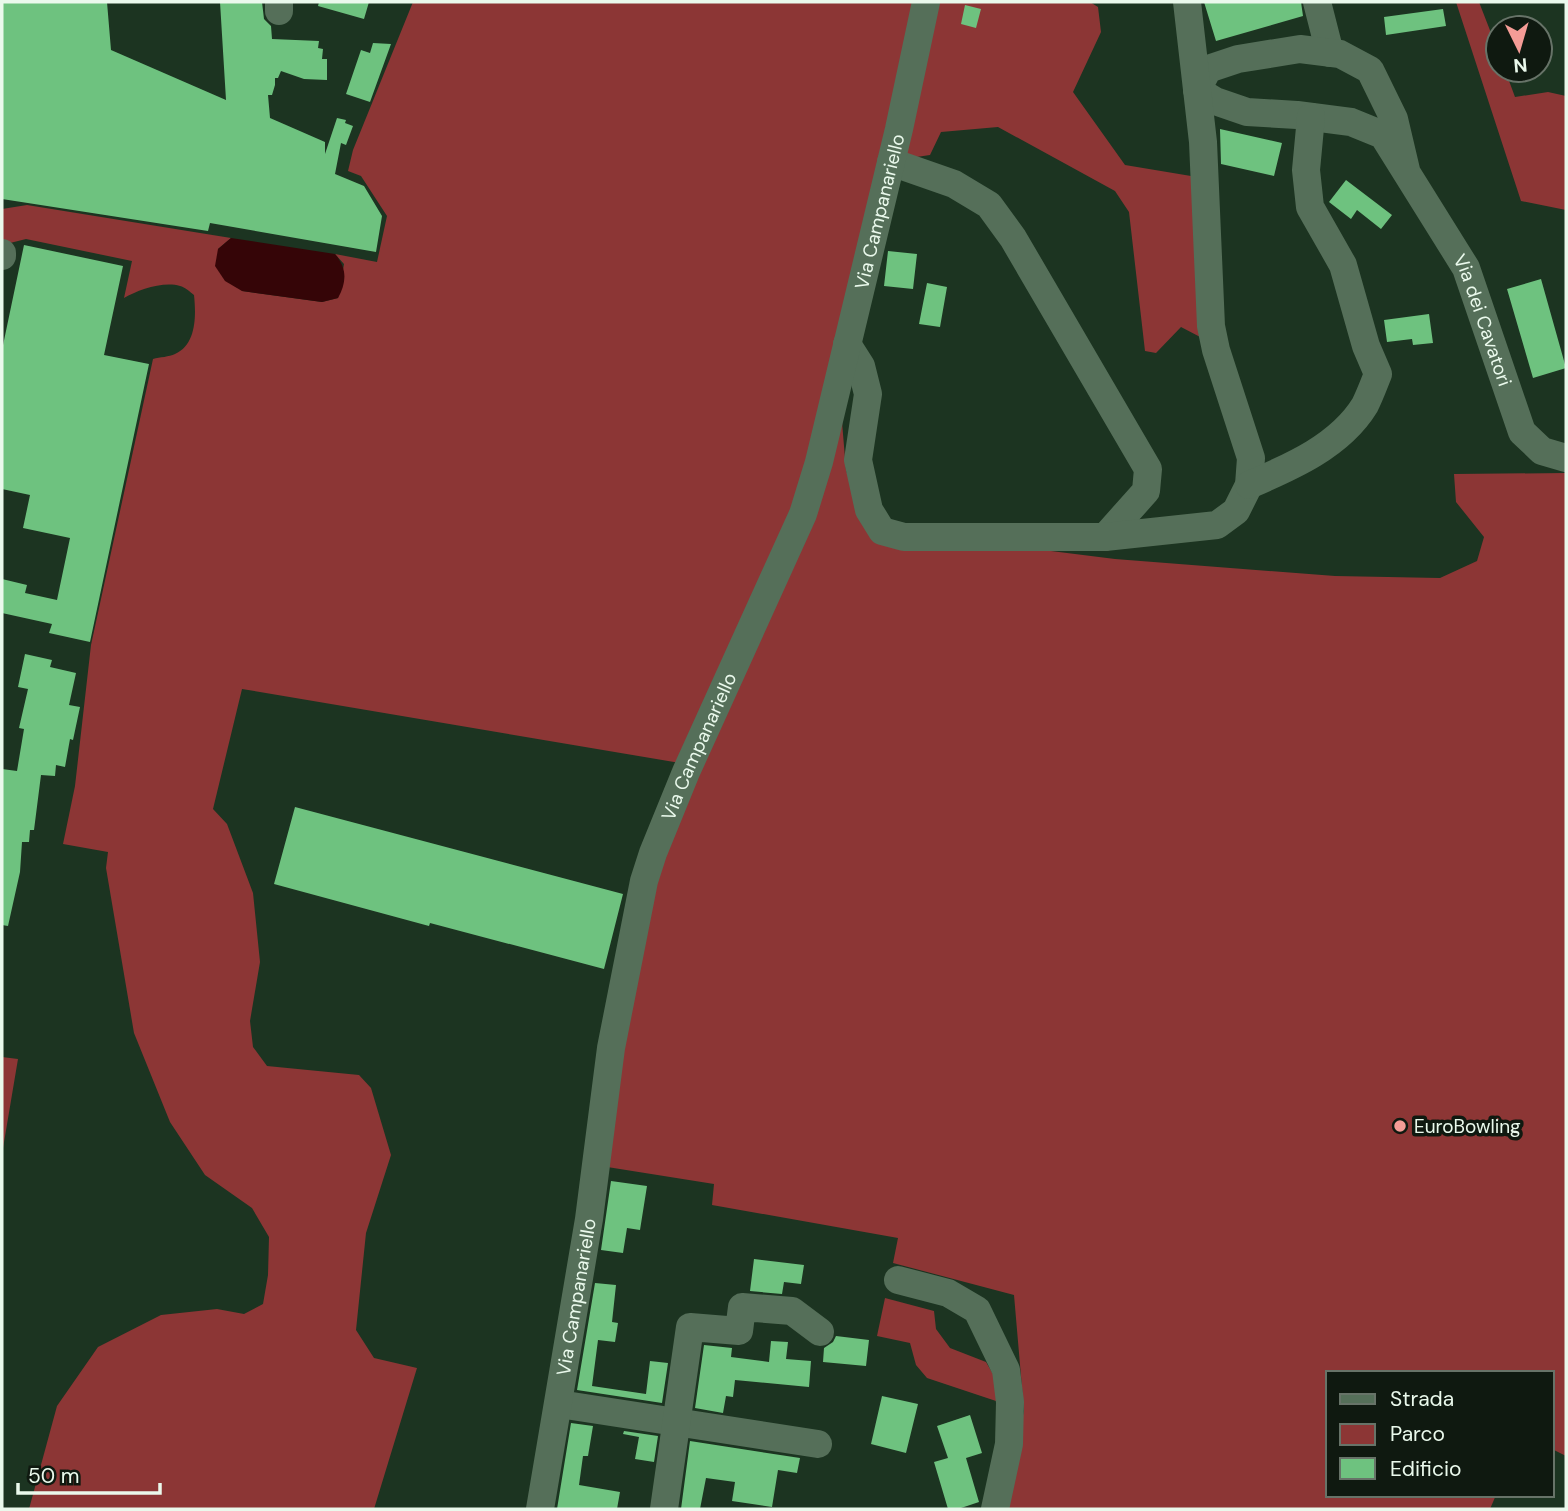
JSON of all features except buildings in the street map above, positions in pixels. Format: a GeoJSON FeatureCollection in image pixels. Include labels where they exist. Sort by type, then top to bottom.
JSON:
{"type":"FeatureCollection","features":[{"type":"Feature","properties":{"kind":"street","name":"Via Campanariello"},"geometry":{"type":"LineString","coordinates":[[540,1509],[589,1219],[611,1048],[644,881],[686,772],[803,514],[891,162],[926,2]]}},
{"type":"Feature","properties":{"kind":"street"},"geometry":{"type":"LineString","coordinates":[[847,344],[861,366],[868,394],[858,460],[869,510],[882,531],[904,537],[1105,537],[1217,525],[1236,511],[1249,485],[1251,458],[1216,350],[1211,326],[1203,142],[1187,2]]}},
{"type":"Feature","properties":{"kind":"street"},"geometry":{"type":"LineString","coordinates":[[1317,2],[1330,53]]}},
{"type":"Feature","properties":{"kind":"street"},"geometry":{"type":"LineString","coordinates":[[1197,90],[1209,69],[1238,59],[1300,49],[1340,54],[1370,70],[1394,119],[1406,170]]}},
{"type":"Feature","properties":{"kind":"street","name":"Via dei Cavatori"},"geometry":{"type":"LineString","coordinates":[[1197,90],[1215,101],[1247,112],[1351,122],[1383,135],[1466,268],[1522,432],[1542,451],[1566,458]]}},
{"type":"Feature","properties":{"kind":"street"},"geometry":{"type":"LineString","coordinates":[[1249,485],[1292,467],[1337,438],[1365,405],[1378,374],[1366,346],[1343,265],[1310,207],[1306,170],[1311,117]]}},
{"type":"Feature","properties":{"kind":"street"},"geometry":{"type":"LineString","coordinates":[[891,162],[954,184],[989,205],[1013,237],[1148,469],[1146,491],[1105,537]]}},
{"type":"Feature","properties":{"kind":"street"},"geometry":{"type":"LineString","coordinates":[[898,1280],[948,1293],[977,1310],[1006,1370],[1010,1402],[1009,1444],[995,1509]]}},
{"type":"Feature","properties":{"kind":"street"},"geometry":{"type":"LineString","coordinates":[[664,1509],[690,1327],[739,1331],[741,1307],[792,1311],[820,1332]]}},
{"type":"Feature","properties":{"kind":"street"},"geometry":{"type":"LineString","coordinates":[[559,1404],[818,1444]]}},
{"type":"Feature","properties":{"kind":"green space"},"geometry":{"type":"Polygon","coordinates":[[[413,2],[918,2],[798,500],[680,763],[242,689],[213,809],[227,824],[253,893],[260,962],[250,1021],[253,1047],[267,1066],[359,1075],[371,1088],[391,1155],[366,1233],[356,1330],[374,1358],[417,1368],[374,1509],[29,1509],[57,1406],[98,1347],[161,1315],[217,1309],[244,1314],[263,1304],[268,1275],[269,1237],[252,1208],[205,1175],[170,1122],[134,1033],[106,868],[108,852],[63,844],[75,786],[91,645],[153,359],[175,354],[188,344],[195,320],[194,295],[182,287],[159,285],[124,298],[132,261],[26,239],[2,245],[2,209],[27,205],[231,238],[218,249],[242,291],[322,302],[338,298],[344,264],[335,254],[377,262],[387,216],[361,176],[348,171],[353,150],[413,2]]]}},
{"type":"Feature","properties":{"kind":"green space"},"geometry":{"type":"Polygon","coordinates":[[[934,2],[1090,2],[1098,7],[1101,32],[1073,92],[1125,165],[1197,177],[1204,339],[1181,327],[1156,353],[1145,351],[1129,212],[1115,191],[998,127],[941,132],[930,155],[903,159],[934,2]]]}},
{"type":"Feature","properties":{"kind":"green space"},"geometry":{"type":"Polygon","coordinates":[[[1456,2],[1479,2],[1484,15],[1484,84],[1510,84],[1515,97],[1548,92],[1566,96],[1566,210],[1521,201],[1456,2]]]}},
{"type":"Feature","properties":{"kind":"green space"},"geometry":{"type":"Polygon","coordinates":[[[841,410],[846,470],[861,516],[1043,550],[1115,559],[1335,576],[1440,578],[1477,561],[1484,537],[1456,502],[1454,474],[1566,473],[1566,1456],[1554,1450],[1554,1371],[1326,1371],[1326,1497],[1495,1497],[1490,1509],[1002,1509],[1024,1411],[1014,1295],[893,1263],[898,1238],[712,1205],[714,1184],[601,1166],[650,888],[841,410]]]}},
{"type":"Feature","properties":{"kind":"green space"},"geometry":{"type":"Polygon","coordinates":[[[2,1057],[18,1059],[2,1154],[2,1057]]]}},
{"type":"Feature","properties":{"kind":"green space"},"geometry":{"type":"Polygon","coordinates":[[[885,1298],[934,1311],[936,1329],[950,1348],[986,1362],[1000,1386],[1005,1404],[927,1378],[916,1365],[910,1343],[877,1336],[885,1298]]]}},
{"type":"Feature","properties":{"kind":"shaded area"},"geometry":{"type":"Polygon","coordinates":[[[231,238],[335,254],[342,265],[344,275],[338,298],[322,302],[242,291],[225,281],[215,266],[218,249],[231,238]]]}},
{"type":"Feature","properties":{"kind":"place","name":"EuroBowling"},"geometry":{"type":"Point","coordinates":[1400,1126]}}]}
